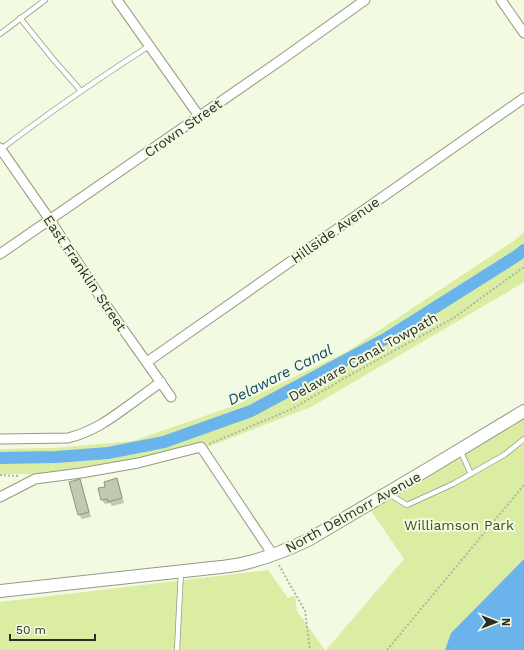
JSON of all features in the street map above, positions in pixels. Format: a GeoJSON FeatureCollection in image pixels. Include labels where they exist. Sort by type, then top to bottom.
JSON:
{"type":"FeatureCollection","features":[{"type":"Feature","properties":{"kind":"main road","name":"North Delmorr Avenue"},"geometry":{"type":"LineString","coordinates":[[0,592],[221,567],[273,555],[308,540],[524,411]]}},
{"type":"Feature","properties":{"kind":"street"},"geometry":{"type":"LineString","coordinates":[[117,0],[200,116]]}},
{"type":"Feature","properties":{"kind":"street","name":"Crown Street"},"geometry":{"type":"LineString","coordinates":[[0,254],[281,60],[365,0]]}},
{"type":"Feature","properties":{"kind":"street"},"geometry":{"type":"LineString","coordinates":[[501,0],[524,33]]}},
{"type":"Feature","properties":{"kind":"street","name":"Hillside Avenue"},"geometry":{"type":"LineString","coordinates":[[147,362],[524,98]]}},
{"type":"Feature","properties":{"kind":"street","name":"East Franklin Street"},"geometry":{"type":"LineString","coordinates":[[0,149],[50,220],[101,298],[171,397]]}},
{"type":"Feature","properties":{"kind":"street"},"geometry":{"type":"LineString","coordinates":[[0,439],[68,438],[83,434],[109,420],[161,382]]}},
{"type":"Feature","properties":{"kind":"street"},"geometry":{"type":"LineString","coordinates":[[0,497],[35,479],[138,463],[201,447],[273,555]]}},
{"type":"Feature","properties":{"kind":"lane"},"geometry":{"type":"LineString","coordinates":[[0,34],[45,0]]}},
{"type":"Feature","properties":{"kind":"lane"},"geometry":{"type":"LineString","coordinates":[[20,18],[81,91]]}},
{"type":"Feature","properties":{"kind":"lane"},"geometry":{"type":"LineString","coordinates":[[0,149],[81,91],[149,46]]}},
{"type":"Feature","properties":{"kind":"lane"},"geometry":{"type":"LineString","coordinates":[[388,493],[407,506],[471,474],[504,455],[524,439]]}},
{"type":"Feature","properties":{"kind":"lane"},"geometry":{"type":"LineString","coordinates":[[460,450],[471,474]]}},
{"type":"Feature","properties":{"kind":"lane"},"geometry":{"type":"LineString","coordinates":[[178,650],[182,572]]}},
{"type":"Feature","properties":{"kind":"path","name":"Delaware Canal Towpath"},"geometry":{"type":"LineString","coordinates":[[201,447],[292,409],[452,318],[524,267]]}},
{"type":"Feature","properties":{"kind":"path"},"geometry":{"type":"LineString","coordinates":[[387,650],[524,485]]}},
{"type":"Feature","properties":{"kind":"path"},"geometry":{"type":"LineString","coordinates":[[273,555],[305,611],[310,650]]}},
{"type":"Feature","properties":{"kind":"green space"},"geometry":{"type":"Polygon","coordinates":[[[524,232],[524,282],[311,407],[184,456],[84,474],[0,474],[0,449],[54,448],[133,441],[236,405],[348,351],[515,240],[524,232]]]}},
{"type":"Feature","properties":{"kind":"green space","name":"Williamson Park"},"geometry":{"type":"Polygon","coordinates":[[[524,408],[524,559],[451,633],[445,650],[326,650],[404,559],[367,505],[524,408]]]}},
{"type":"Feature","properties":{"kind":"green space"},"geometry":{"type":"Polygon","coordinates":[[[268,570],[288,598],[295,595],[297,611],[325,650],[0,650],[0,602],[268,570]]]}},
{"type":"Feature","properties":{"kind":"water"},"geometry":{"type":"Polygon","coordinates":[[[524,559],[524,650],[445,650],[451,633],[524,559]]]}},
{"type":"Feature","properties":{"kind":"building"},"geometry":{"type":"Polygon","coordinates":[[[117,478],[122,498],[108,502],[108,499],[101,500],[98,488],[105,487],[104,482],[117,478]]]}},
{"type":"Feature","properties":{"kind":"building"},"geometry":{"type":"Polygon","coordinates":[[[80,479],[89,512],[78,515],[69,482],[80,479]]]}},
{"type":"Feature","properties":{"kind":"waterway","name":"Delaware Canal"},"geometry":{"type":"LineString","coordinates":[[0,458],[56,457],[108,453],[164,442],[251,411],[385,339],[524,250]]}}]}
